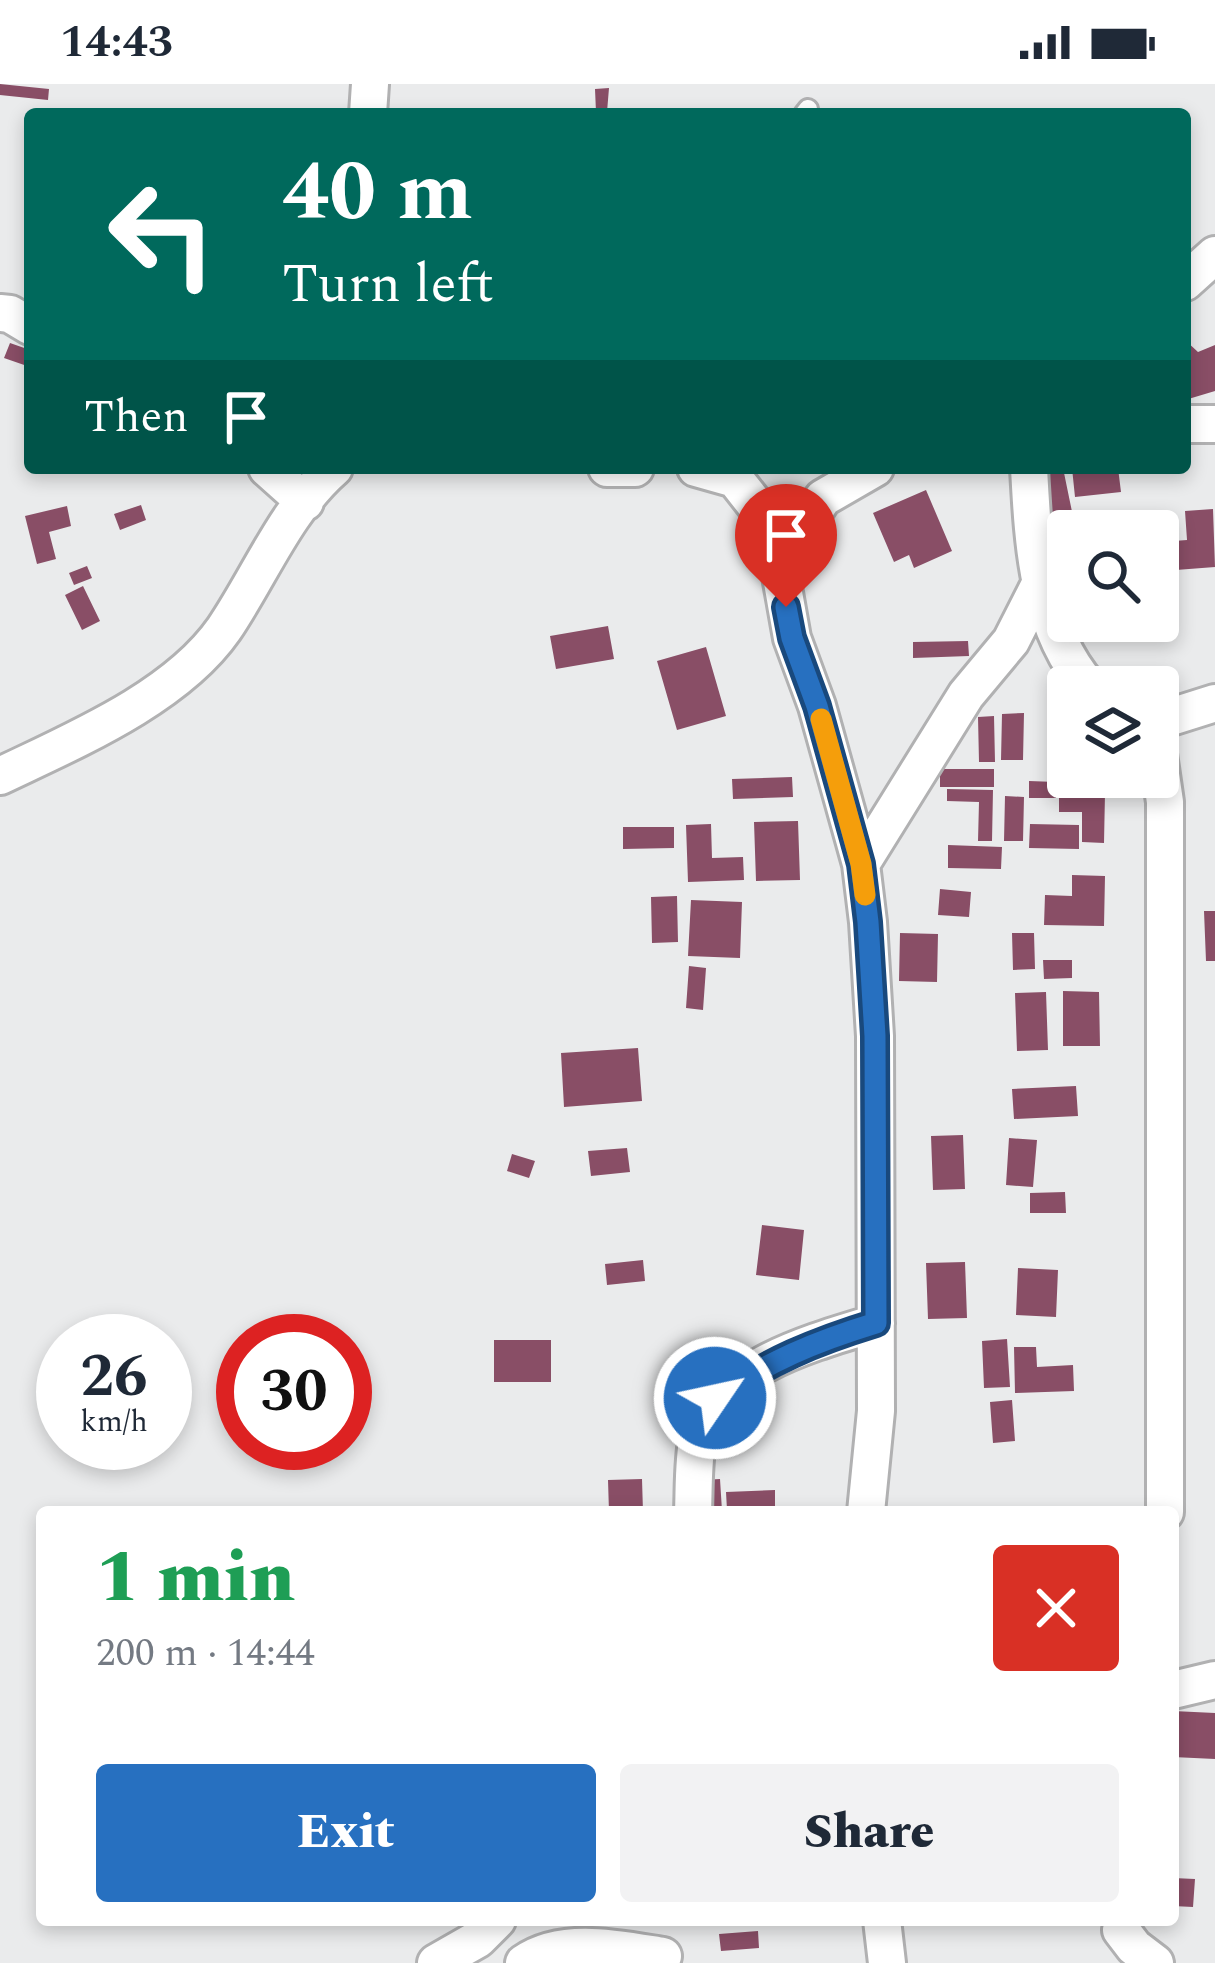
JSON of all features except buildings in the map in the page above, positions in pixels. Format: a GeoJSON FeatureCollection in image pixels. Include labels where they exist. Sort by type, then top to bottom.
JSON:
{"type":"FeatureCollection","features":[{"type":"Feature","properties":{"kind":"street"},"geometry":{"type":"LineString","coordinates":[[1191,277],[1215,255]]}},
{"type":"Feature","properties":{"kind":"street"},"geometry":{"type":"LineString","coordinates":[[274,474],[305,502]]}},
{"type":"Feature","properties":{"kind":"street"},"geometry":{"type":"LineString","coordinates":[[0,776],[60,751],[175,678],[220,634],[305,502],[329,474]]}},
{"type":"Feature","properties":{"kind":"street"},"geometry":{"type":"LineString","coordinates":[[717,474],[735,479],[757,508],[781,576],[792,638],[817,706],[861,864],[875,1036],[876,1411],[867,1506]]}},
{"type":"Feature","properties":{"kind":"street"},"geometry":{"type":"LineString","coordinates":[[781,576],[785,556],[824,498],[865,474]]}},
{"type":"Feature","properties":{"kind":"street"},"geometry":{"type":"LineString","coordinates":[[1030,474],[1040,584],[1072,666]]}},
{"type":"Feature","properties":{"kind":"street"},"geometry":{"type":"LineString","coordinates":[[861,864],[966,695],[1011,640],[1040,584]]}},
{"type":"Feature","properties":{"kind":"street"},"geometry":{"type":"LineString","coordinates":[[1179,714],[1215,703]]}},
{"type":"Feature","properties":{"kind":"street"},"geometry":{"type":"LineString","coordinates":[[1164,798],[1166,1506]]}},
{"type":"Feature","properties":{"kind":"street"},"geometry":{"type":"LineString","coordinates":[[693,1506],[698,1433],[715,1398],[761,1366],[808,1344],[876,1323]]}},
{"type":"Feature","properties":{"kind":"street"},"geometry":{"type":"LineString","coordinates":[[1179,1689],[1215,1680]]}},
{"type":"Feature","properties":{"kind":"street"},"geometry":{"type":"LineString","coordinates":[[436,1963],[491,1926]]}},
{"type":"Feature","properties":{"kind":"street"},"geometry":{"type":"LineString","coordinates":[[883,1926],[887,1963]]}},
{"type":"Feature","properties":{"kind":"street"},"geometry":{"type":"LineString","coordinates":[[1118,1938],[1155,1963]]}},
{"type":"Feature","properties":{"kind":"street"},"geometry":{"type":"LineString","coordinates":[[524,1963],[547,1951],[662,1946]]}},
{"type":"Feature","properties":{"kind":"slow traffic"},"geometry":{"type":"LineString","coordinates":[[821,719],[861,864],[865,895]]}},
{"type":"Feature","properties":{"kind":"route"},"geometry":{"type":"LineString","coordinates":[[715,1398],[761,1366],[808,1344],[876,1323],[875,1036],[861,864],[786,607]]}}]}
